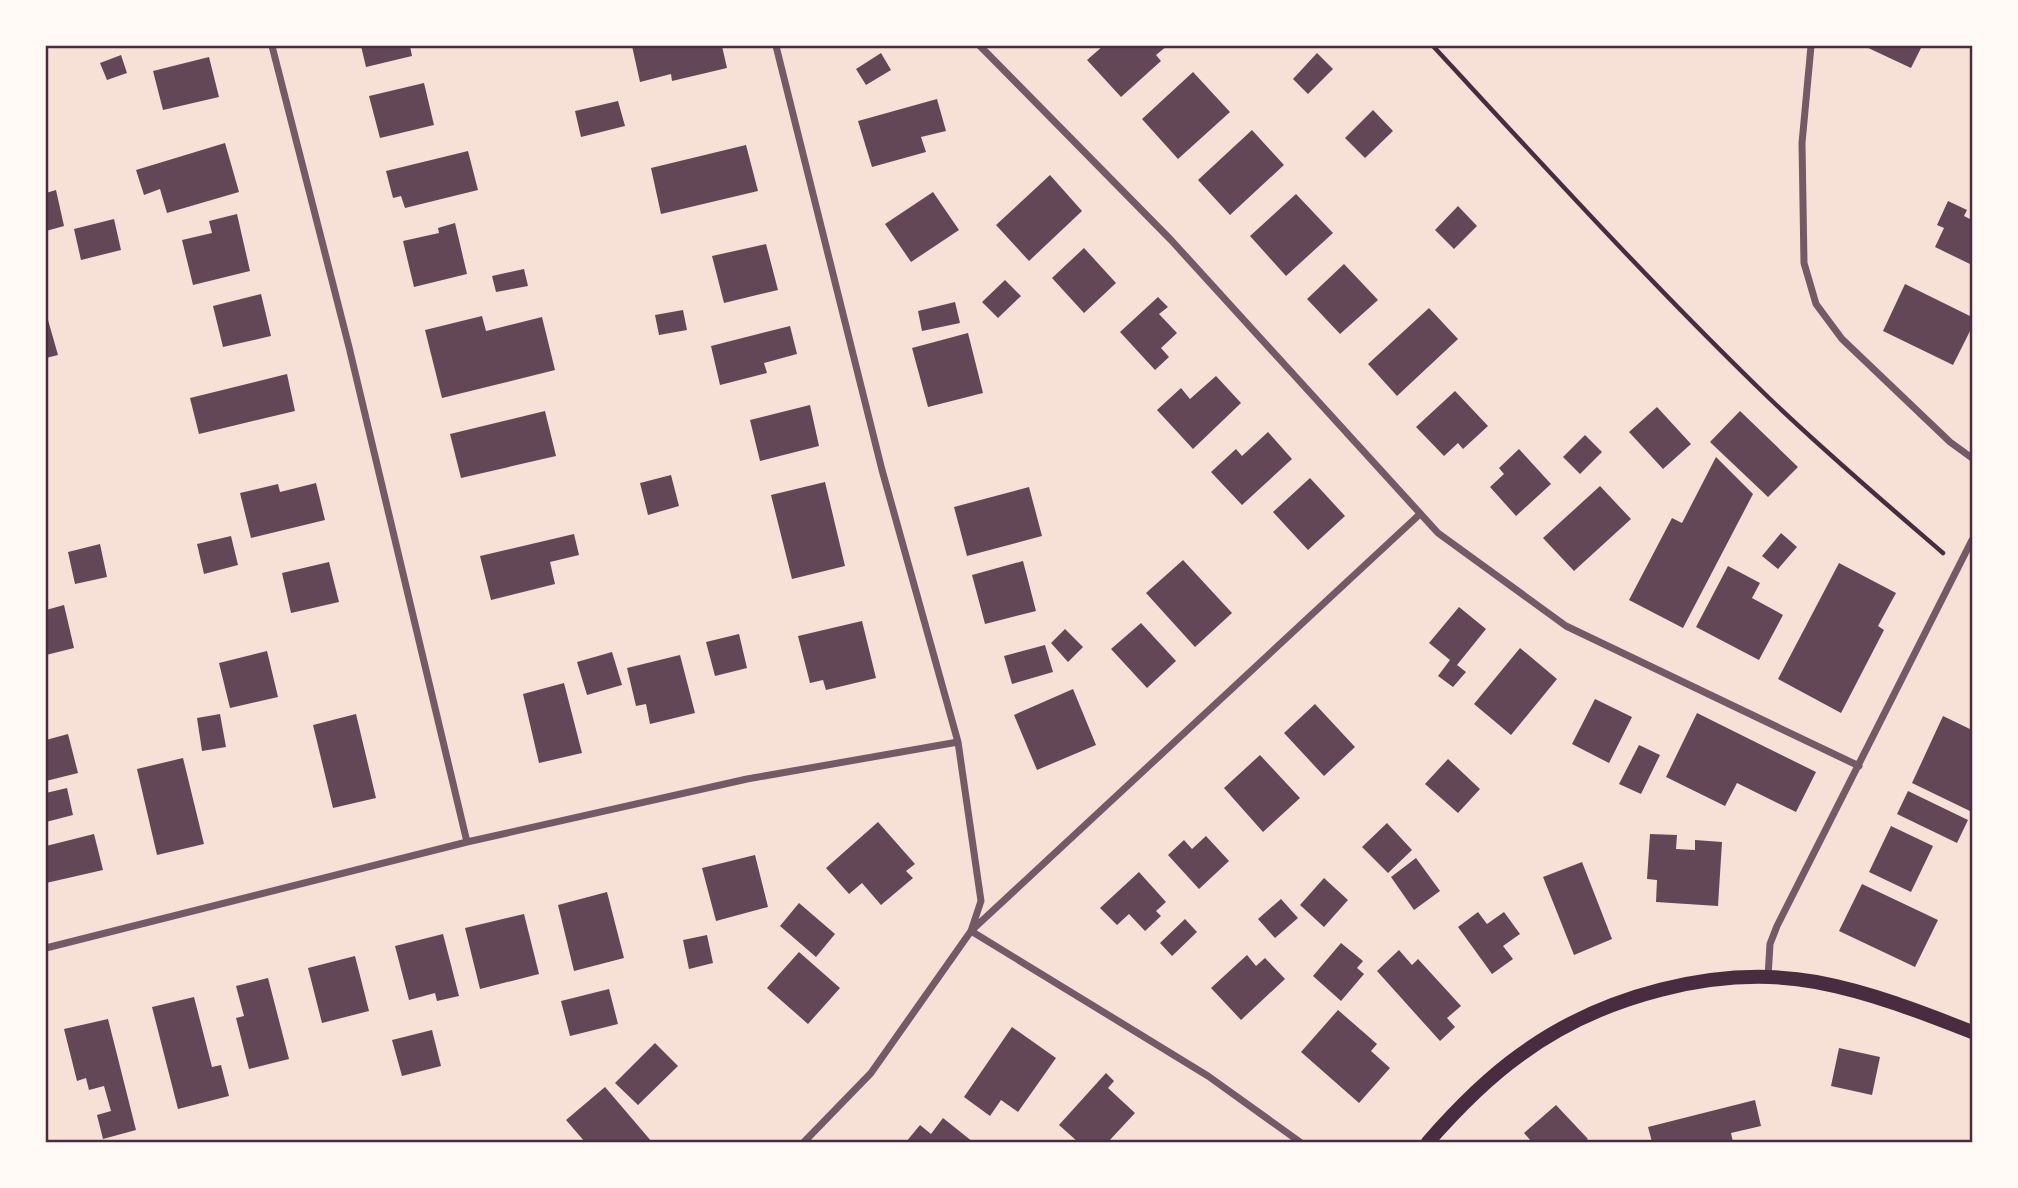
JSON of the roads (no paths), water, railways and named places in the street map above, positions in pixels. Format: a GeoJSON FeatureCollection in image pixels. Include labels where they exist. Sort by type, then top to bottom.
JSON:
{"type":"FeatureCollection","features":[{"type":"Feature","properties":{"kind":"main road"},"geometry":{"type":"LineString","coordinates":[[1428,1143],[1459,1107],[1522,1053],[1601,1010],[1684,984],[1725,978],[1768,977],[1815,982],[1865,993],[1972,1032]]}},
{"type":"Feature","properties":{"kind":"street"},"geometry":{"type":"LineString","coordinates":[[272,46],[349,347],[467,842]]}},
{"type":"Feature","properties":{"kind":"street"},"geometry":{"type":"LineString","coordinates":[[776,46],[882,470],[958,742],[981,901],[971,931]]}},
{"type":"Feature","properties":{"kind":"street"},"geometry":{"type":"LineString","coordinates":[[980,46],[1171,240],[1438,533],[1566,626],[1859,766]]}},
{"type":"Feature","properties":{"kind":"street"},"geometry":{"type":"LineString","coordinates":[[1811,46],[1802,143],[1804,263],[1816,304],[1842,339],[1950,442],[1972,458]]}},
{"type":"Feature","properties":{"kind":"street"},"geometry":{"type":"LineString","coordinates":[[804,1143],[872,1073],[971,931],[1420,514]]}},
{"type":"Feature","properties":{"kind":"street"},"geometry":{"type":"LineString","coordinates":[[1768,977],[1770,944],[1777,926],[1972,540]]}},
{"type":"Feature","properties":{"kind":"street"},"geometry":{"type":"LineString","coordinates":[[46,948],[467,842],[747,779],[958,742]]}},
{"type":"Feature","properties":{"kind":"street"},"geometry":{"type":"LineString","coordinates":[[971,931],[1208,1076],[1300,1143]]}}]}
